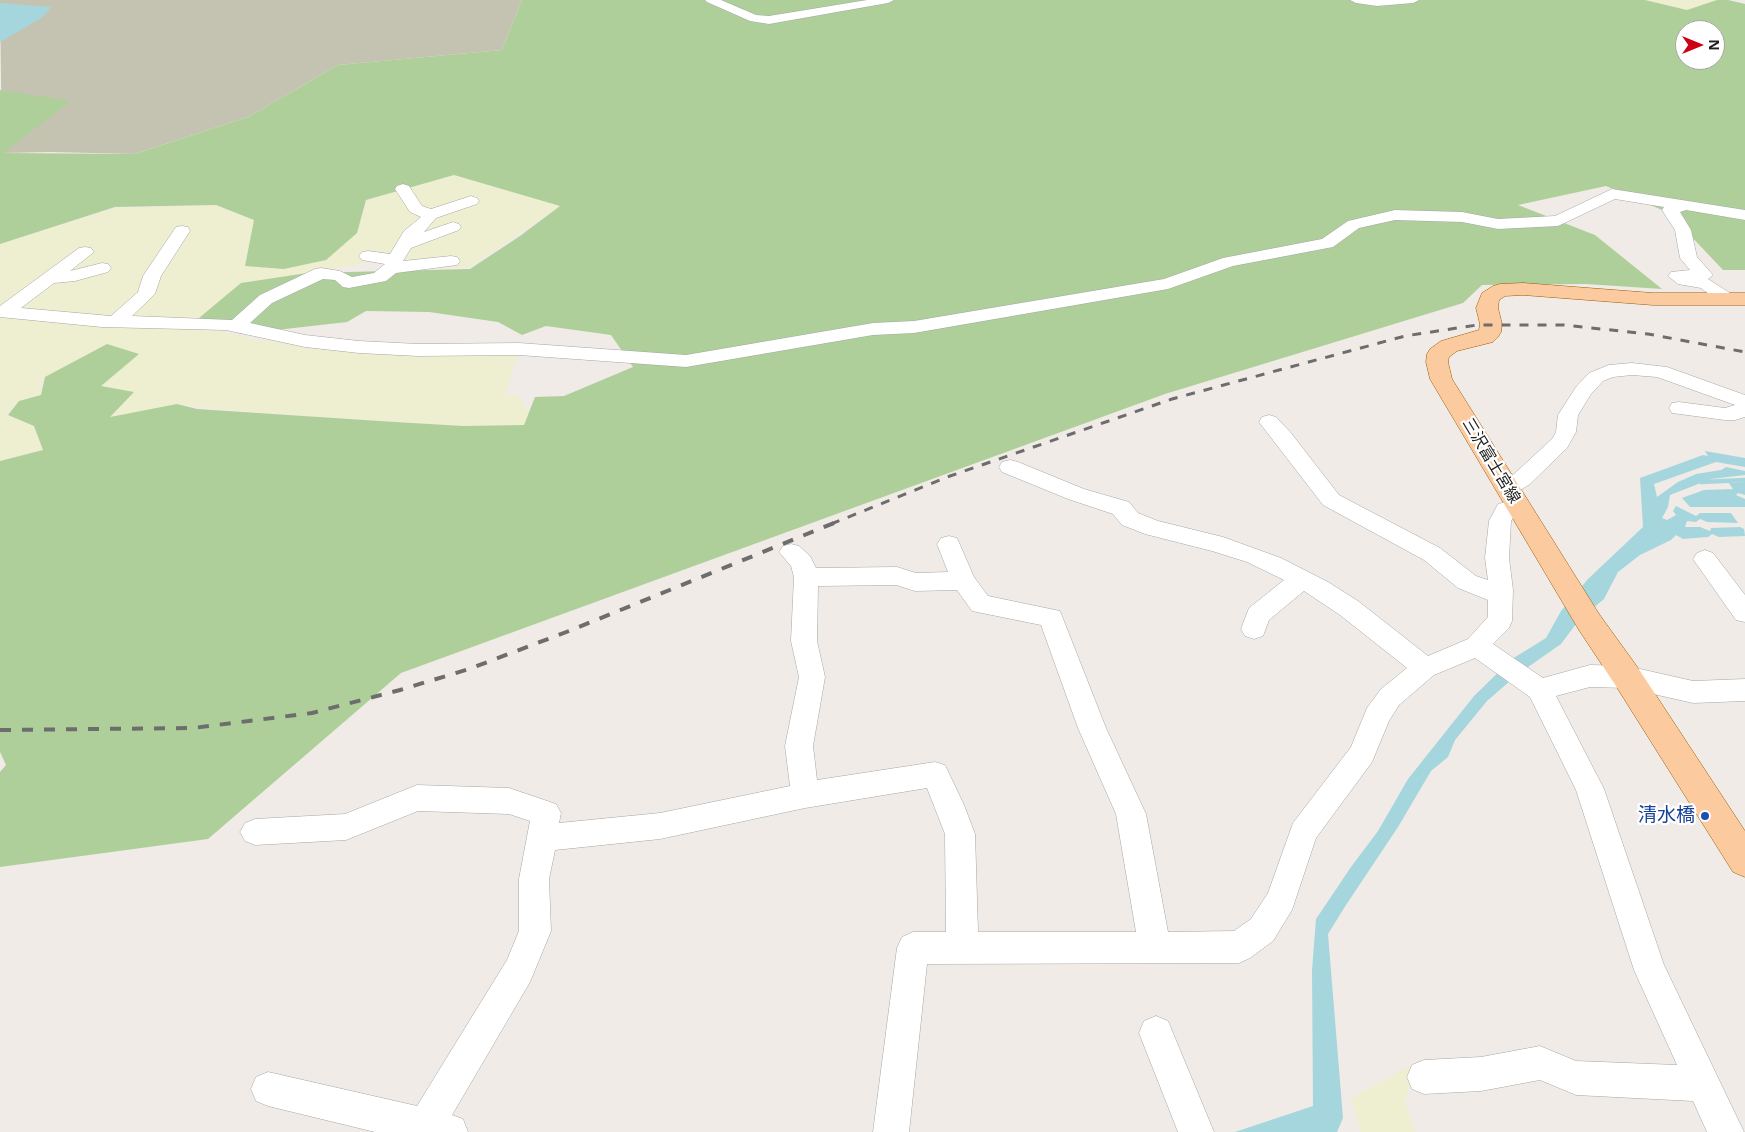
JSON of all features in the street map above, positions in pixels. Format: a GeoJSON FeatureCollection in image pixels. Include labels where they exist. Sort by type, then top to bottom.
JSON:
{"type":"FeatureCollection","features":[{"type":"Feature","properties":{"kind":"main road","name":"三沢富士宮線"},"geometry":{"type":"LineString","coordinates":[[1736,299],[1653,299],[1523,289],[1500,290],[1489,297],[1487,308],[1491,324],[1490,332],[1485,337],[1449,346],[1438,354],[1437,362],[1441,378],[1589,622],[1740,844]]}},
{"type":"Feature","properties":{"kind":"street"},"geometry":{"type":"LineString","coordinates":[[711,0],[754,18],[888,0]]}},
{"type":"Feature","properties":{"kind":"street"},"geometry":{"type":"LineString","coordinates":[[1356,0],[1377,3],[1413,0]]}},
{"type":"Feature","properties":{"kind":"street"},"geometry":{"type":"LineString","coordinates":[[403,189],[416,209],[430,215]]}},
{"type":"Feature","properties":{"kind":"street"},"geometry":{"type":"LineString","coordinates":[[1,311],[116,321],[226,324],[305,341],[359,347],[418,350],[519,349],[686,361],[873,329],[914,327],[1168,284],[1229,262],[1327,243],[1354,224],[1395,215],[1462,217],[1498,224],[1558,220],[1612,194],[1745,215]]}},
{"type":"Feature","properties":{"kind":"street"},"geometry":{"type":"LineString","coordinates":[[236,326],[266,299],[321,273],[340,276],[349,283],[380,277],[397,258],[410,235],[424,224],[430,215],[471,201]]}},
{"type":"Feature","properties":{"kind":"street"},"geometry":{"type":"LineString","coordinates":[[1687,205],[1670,210],[1683,230],[1690,258],[1704,275],[1677,276],[1684,280],[1706,284],[1736,299]]}},
{"type":"Feature","properties":{"kind":"street"},"geometry":{"type":"LineString","coordinates":[[397,258],[453,227]]}},
{"type":"Feature","properties":{"kind":"street"},"geometry":{"type":"LineString","coordinates":[[116,321],[146,294],[152,276],[182,231]]}},
{"type":"Feature","properties":{"kind":"street"},"geometry":{"type":"LineString","coordinates":[[1301,231],[1334,238]]}},
{"type":"Feature","properties":{"kind":"street"},"geometry":{"type":"LineString","coordinates":[[1,311],[85,252]]}},
{"type":"Feature","properties":{"kind":"street"},"geometry":{"type":"LineString","coordinates":[[368,256],[451,261]]}},
{"type":"Feature","properties":{"kind":"street"},"geometry":{"type":"LineString","coordinates":[[49,278],[75,276],[102,268]]}},
{"type":"Feature","properties":{"kind":"street"},"geometry":{"type":"LineString","coordinates":[[1508,488],[1522,479],[1560,443],[1566,432],[1568,415],[1583,391],[1596,377],[1609,371],[1632,368],[1660,371],[1744,402],[1735,414],[1679,408]]}},
{"type":"Feature","properties":{"kind":"street"},"geometry":{"type":"LineString","coordinates":[[1269,422],[1284,438],[1331,500],[1432,554],[1467,582],[1501,595]]}},
{"type":"Feature","properties":{"kind":"street"},"geometry":{"type":"LineString","coordinates":[[1010,467],[1076,494],[1121,508],[1130,519],[1153,528],[1197,538],[1255,556],[1302,579],[1349,608],[1425,668]]}},
{"type":"Feature","properties":{"kind":"street"},"geometry":{"type":"LineString","coordinates":[[1521,510],[1506,510],[1500,522],[1496,558],[1501,595],[1500,622],[1480,640],[1486,653],[1532,684],[1590,789],[1650,970],[1726,1132]]}},
{"type":"Feature","properties":{"kind":"street"},"geometry":{"type":"LineString","coordinates":[[950,544],[963,581],[981,604],[1051,618],[1092,728],[1131,814],[1156,947]]}},
{"type":"Feature","properties":{"kind":"street"},"geometry":{"type":"LineString","coordinates":[[791,552],[802,562],[806,577],[804,642],[812,677],[799,746],[805,795]]}},
{"type":"Feature","properties":{"kind":"street"},"geometry":{"type":"LineString","coordinates":[[1705,559],[1745,613]]}},
{"type":"Feature","properties":{"kind":"street"},"geometry":{"type":"LineString","coordinates":[[806,577],[897,576],[915,582],[963,581]]}},
{"type":"Feature","properties":{"kind":"street"},"geometry":{"type":"LineString","coordinates":[[1254,629],[1258,615],[1302,579]]}},
{"type":"Feature","properties":{"kind":"street"},"geometry":{"type":"LineString","coordinates":[[891,1132],[913,948],[1239,947],[1262,930],[1281,900],[1303,832],[1362,754],[1377,716],[1390,697],[1425,668],[1486,653]]}},
{"type":"Feature","properties":{"kind":"street"},"geometry":{"type":"LineString","coordinates":[[1532,684],[1590,676],[1627,677],[1692,692],[1745,690]]}},
{"type":"Feature","properties":{"kind":"street"},"geometry":{"type":"LineString","coordinates":[[542,838],[660,826],[805,795],[935,774],[950,805],[960,834],[962,948]]}},
{"type":"Feature","properties":{"kind":"street"},"geometry":{"type":"LineString","coordinates":[[255,832],[346,828],[417,798],[509,801],[546,813],[534,880],[535,931],[519,970],[433,1130],[268,1089]]}},
{"type":"Feature","properties":{"kind":"street"},"geometry":{"type":"LineString","coordinates":[[1156,1033],[1196,1131]]}},
{"type":"Feature","properties":{"kind":"street"},"geometry":{"type":"LineString","coordinates":[[1424,1077],[1481,1074],[1540,1063],[1576,1078],[1703,1084]]}},
{"type":"Feature","properties":{"kind":"shaded area"},"geometry":{"type":"Polygon","coordinates":[[[0,0],[522,0],[502,50],[338,65],[248,117],[135,154],[2,153],[0,0]]]}},
{"type":"Feature","properties":{"kind":"shaded area"},"geometry":{"type":"Polygon","coordinates":[[[1645,0],[1717,0],[1687,10],[1645,0]]]}},
{"type":"Feature","properties":{"kind":"shaded area"},"geometry":{"type":"Polygon","coordinates":[[[453,175],[560,206],[469,267],[391,268],[378,260],[312,273],[202,319],[229,333],[258,340],[365,349],[518,353],[506,396],[517,395],[529,410],[525,425],[463,426],[395,422],[239,411],[177,404],[109,417],[100,386],[107,344],[42,380],[41,395],[19,401],[6,414],[34,426],[43,450],[0,462],[0,244],[115,208],[216,205],[254,220],[356,233],[367,198],[453,175]]]}},
{"type":"Feature","properties":{"kind":"shaded area"},"geometry":{"type":"Polygon","coordinates":[[[1412,1065],[1420,1086],[1409,1086],[1405,1102],[1415,1132],[1361,1132],[1351,1098],[1412,1065]]]}},
{"type":"Feature","properties":{"kind":"green space"},"geometry":{"type":"Polygon","coordinates":[[[522,0],[1645,0],[1687,10],[1717,0],[1728,0],[1745,4],[1745,270],[1723,270],[1669,213],[1606,186],[1518,205],[1595,235],[1662,289],[1586,284],[1482,285],[1463,303],[1165,394],[401,673],[208,839],[0,867],[0,772],[6,765],[0,752],[0,461],[43,450],[34,426],[8,415],[19,401],[41,395],[45,377],[107,344],[139,354],[101,386],[134,392],[110,417],[177,404],[197,409],[395,422],[463,426],[524,425],[535,397],[564,396],[633,367],[611,335],[546,326],[522,335],[498,322],[429,312],[366,311],[347,322],[241,334],[199,318],[241,283],[307,273],[470,269],[520,236],[560,206],[454,175],[366,200],[357,233],[326,260],[284,269],[245,266],[254,220],[216,205],[115,207],[0,244],[0,90],[71,101],[3,153],[135,154],[248,117],[338,65],[502,50],[522,0]]]}},
{"type":"Feature","properties":{"kind":"water"},"geometry":{"type":"Polygon","coordinates":[[[0,3],[51,7],[43,17],[0,42],[0,3]]]}},
{"type":"Feature","properties":{"kind":"water"},"geometry":{"type":"Polygon","coordinates":[[[1705,451],[1745,458],[1745,467],[1716,462],[1654,484],[1657,497],[1678,482],[1696,474],[1721,470],[1726,467],[1745,471],[1745,475],[1711,479],[1670,495],[1668,507],[1662,518],[1667,520],[1676,515],[1673,511],[1676,506],[1696,516],[1700,513],[1731,513],[1738,523],[1707,522],[1700,519],[1696,522],[1687,521],[1685,527],[1700,527],[1710,531],[1711,528],[1740,527],[1744,529],[1745,536],[1719,537],[1712,534],[1708,537],[1683,539],[1676,535],[1671,540],[1640,555],[1618,572],[1604,599],[1579,620],[1561,644],[1518,674],[1487,701],[1455,740],[1448,757],[1431,771],[1398,827],[1328,934],[1343,1118],[1337,1132],[1235,1132],[1313,1106],[1312,970],[1316,919],[1378,831],[1408,779],[1474,696],[1512,659],[1546,638],[1561,611],[1588,579],[1643,527],[1640,478],[1703,455],[1708,456],[1705,451]]]}},
{"type":"Feature","properties":{"kind":"water"},"geometry":{"type":"Polygon","coordinates":[[[1745,482],[1745,495],[1738,493],[1736,495],[1745,499],[1745,507],[1690,507],[1682,498],[1704,490],[1733,489],[1729,483],[1745,482]]]}},
{"type":"Feature","properties":{"kind":"waterway"},"geometry":{"type":"LineString","coordinates":[[1701,482],[1745,480]]}},
{"type":"Feature","properties":{"kind":"railway"},"geometry":{"type":"LineString","coordinates":[[831,524],[950,476],[1172,399],[1405,336],[1477,325],[1564,325],[1648,334],[1745,352]]}},
{"type":"Feature","properties":{"kind":"railway"},"geometry":{"type":"LineString","coordinates":[[0,730],[193,728],[312,713],[400,690],[469,669],[569,631],[834,523]]}},
{"type":"Feature","properties":{"kind":"place","name":"清水橋"},"geometry":{"type":"Point","coordinates":[1705,816]}}]}
